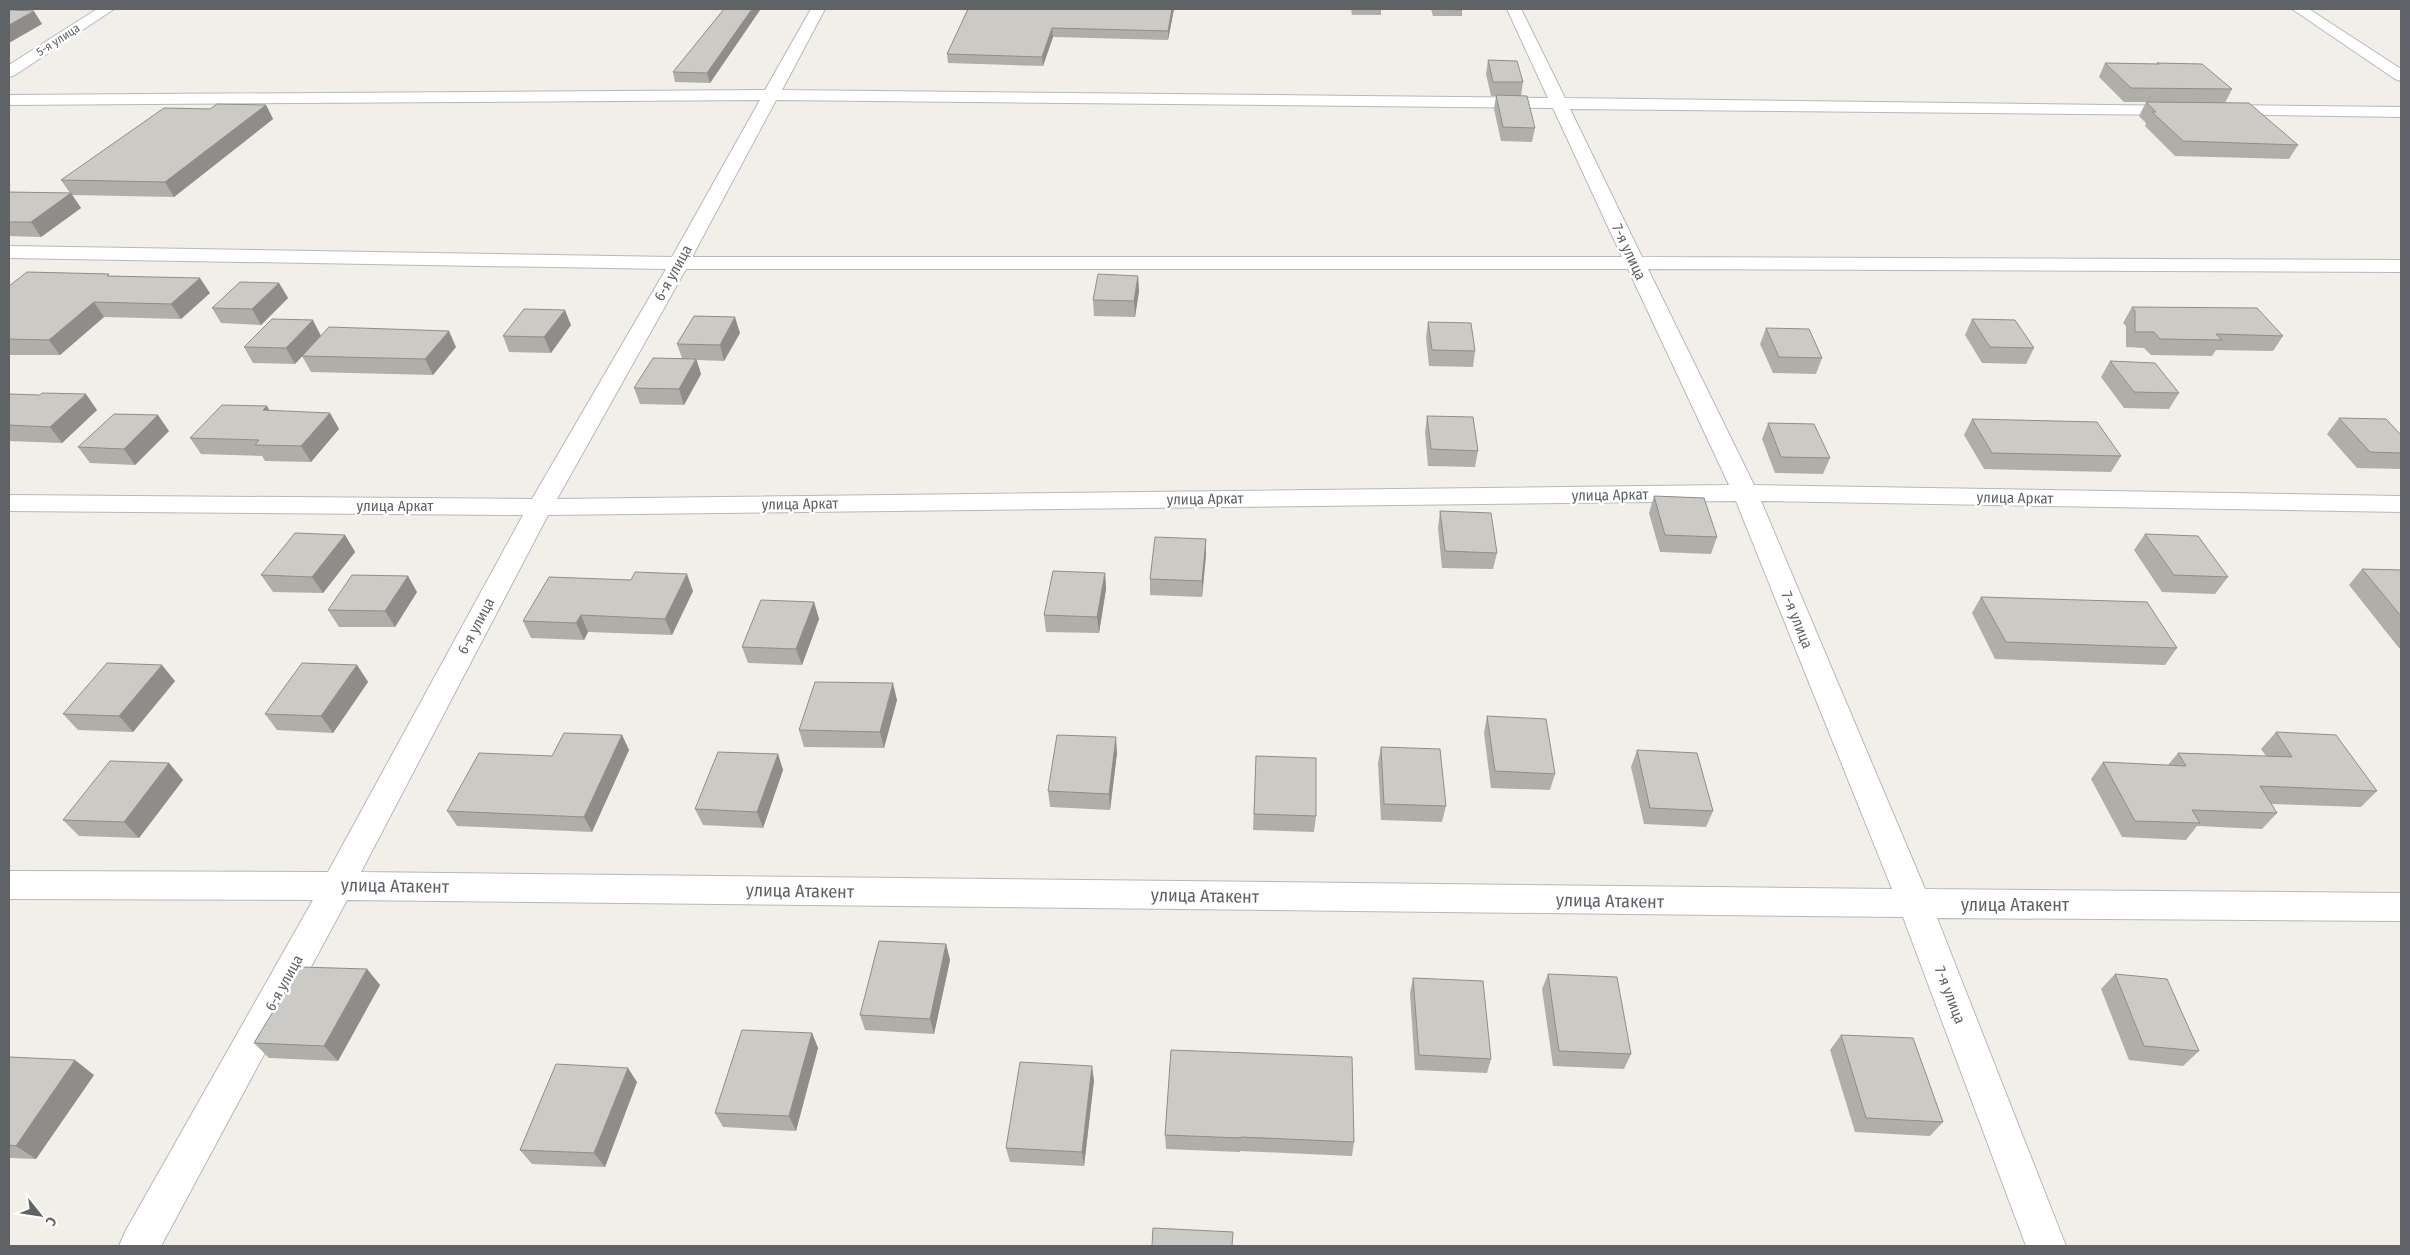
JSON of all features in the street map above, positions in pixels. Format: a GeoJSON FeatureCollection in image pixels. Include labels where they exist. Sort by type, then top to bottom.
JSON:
{"type":"FeatureCollection","features":[{"type":"Feature","properties":{"kind":"street","name":"5-я улица"},"geometry":{"type":"LineString","coordinates":[[9,72],[107,9]]}},
{"type":"Feature","properties":{"kind":"street","name":"6-я улица"},"geometry":{"type":"LineString","coordinates":[[139,1246],[338,885],[540,507],[679,263],[818,9]]}},
{"type":"Feature","properties":{"kind":"street","name":"7-я улица"},"geometry":{"type":"LineString","coordinates":[[1514,9],[1745,493],[1915,905],[2046,1246]]}},
{"type":"Feature","properties":{"kind":"street"},"geometry":{"type":"LineString","coordinates":[[2298,9],[2401,76]]}},
{"type":"Feature","properties":{"kind":"street"},"geometry":{"type":"LineString","coordinates":[[9,100],[771,95],[1560,105],[2401,112]]}},
{"type":"Feature","properties":{"kind":"street"},"geometry":{"type":"LineString","coordinates":[[9,252],[679,263],[1635,263],[2401,266]]}},
{"type":"Feature","properties":{"kind":"street","name":"улица Аркат"},"geometry":{"type":"LineString","coordinates":[[9,503],[540,507],[1745,493],[2401,504]]}},
{"type":"Feature","properties":{"kind":"street","name":"улица Атакент"},"geometry":{"type":"LineString","coordinates":[[9,885],[338,885],[1915,905],[2401,907]]}},
{"type":"Feature","properties":{"kind":"building"},"geometry":{"type":"Polygon","coordinates":[[[724,9],[752,9],[707,73],[673,72],[724,9]]]}},
{"type":"Feature","properties":{"kind":"building"},"geometry":{"type":"Polygon","coordinates":[[[968,9],[1172,9],[1168,31],[1052,28],[1042,57],[947,54],[968,9]]]}},
{"type":"Feature","properties":{"kind":"building"},"geometry":{"type":"Polygon","coordinates":[[[9,10],[34,11],[9,25],[9,10]]]}},
{"type":"Feature","properties":{"kind":"building"},"geometry":{"type":"Polygon","coordinates":[[[1488,60],[1517,61],[1523,82],[1493,82],[1488,60]]]}},
{"type":"Feature","properties":{"kind":"building"},"geometry":{"type":"Polygon","coordinates":[[[2105,63],[2202,64],[2232,89],[2131,88],[2105,63]]]}},
{"type":"Feature","properties":{"kind":"building"},"geometry":{"type":"Polygon","coordinates":[[[1496,95],[1527,96],[1535,128],[1503,127],[1496,95]]]}},
{"type":"Feature","properties":{"kind":"building"},"geometry":{"type":"Polygon","coordinates":[[[2146,102],[2249,103],[2298,145],[2183,141],[2152,112],[2156,112],[2146,102]]]}},
{"type":"Feature","properties":{"kind":"building"},"geometry":{"type":"Polygon","coordinates":[[[217,104],[266,105],[165,182],[61,180],[164,108],[210,109],[217,104]]]}},
{"type":"Feature","properties":{"kind":"building"},"geometry":{"type":"Polygon","coordinates":[[[9,192],[71,193],[31,222],[9,222],[9,192]]]}},
{"type":"Feature","properties":{"kind":"building"},"geometry":{"type":"Polygon","coordinates":[[[27,272],[200,278],[171,304],[94,302],[49,340],[9,339],[9,286],[27,272]]]}},
{"type":"Feature","properties":{"kind":"building"},"geometry":{"type":"Polygon","coordinates":[[[1098,274],[1138,276],[1134,301],[1093,300],[1098,274]]]}},
{"type":"Feature","properties":{"kind":"building"},"geometry":{"type":"Polygon","coordinates":[[[240,282],[279,283],[252,309],[212,308],[240,282]]]}},
{"type":"Feature","properties":{"kind":"building"},"geometry":{"type":"Polygon","coordinates":[[[2132,307],[2257,308],[2283,336],[2216,334],[2222,340],[2160,339],[2154,332],[2135,332],[2135,311],[2132,307]]]}},
{"type":"Feature","properties":{"kind":"building"},"geometry":{"type":"Polygon","coordinates":[[[524,309],[565,310],[544,337],[503,336],[524,309]]]}},
{"type":"Feature","properties":{"kind":"building"},"geometry":{"type":"Polygon","coordinates":[[[694,316],[735,317],[720,345],[677,344],[694,316]]]}},
{"type":"Feature","properties":{"kind":"building"},"geometry":{"type":"Polygon","coordinates":[[[272,319],[313,320],[286,348],[244,347],[272,319]]]}},
{"type":"Feature","properties":{"kind":"building"},"geometry":{"type":"Polygon","coordinates":[[[1972,319],[2015,320],[2034,348],[1990,347],[1972,319]]]}},
{"type":"Feature","properties":{"kind":"building"},"geometry":{"type":"Polygon","coordinates":[[[1428,322],[1471,323],[1475,351],[1432,350],[1428,322]]]}},
{"type":"Feature","properties":{"kind":"building"},"geometry":{"type":"Polygon","coordinates":[[[329,327],[449,331],[425,359],[302,356],[329,327]]]}},
{"type":"Feature","properties":{"kind":"building"},"geometry":{"type":"Polygon","coordinates":[[[1766,328],[1809,329],[1822,358],[1779,357],[1766,328]]]}},
{"type":"Feature","properties":{"kind":"building"},"geometry":{"type":"Polygon","coordinates":[[[653,358],[696,359],[679,389],[634,388],[653,358]]]}},
{"type":"Feature","properties":{"kind":"building"},"geometry":{"type":"Polygon","coordinates":[[[2110,361],[2155,363],[2179,393],[2134,392],[2110,361]]]}},
{"type":"Feature","properties":{"kind":"building"},"geometry":{"type":"Polygon","coordinates":[[[42,393],[86,394],[50,427],[9,425],[9,394],[40,395],[42,393]]]}},
{"type":"Feature","properties":{"kind":"building"},"geometry":{"type":"Polygon","coordinates":[[[222,405],[267,406],[263,410],[330,413],[301,446],[255,445],[259,440],[190,438],[222,405]]]}},
{"type":"Feature","properties":{"kind":"building"},"geometry":{"type":"Polygon","coordinates":[[[114,414],[158,415],[124,449],[78,447],[114,414]]]}},
{"type":"Feature","properties":{"kind":"building"},"geometry":{"type":"Polygon","coordinates":[[[1427,416],[1473,417],[1478,451],[1431,449],[1427,416]]]}},
{"type":"Feature","properties":{"kind":"building"},"geometry":{"type":"Polygon","coordinates":[[[2339,418],[2386,419],[2401,435],[2401,453],[2370,452],[2339,418]]]}},
{"type":"Feature","properties":{"kind":"building"},"geometry":{"type":"Polygon","coordinates":[[[1972,419],[2097,422],[2121,456],[1992,453],[1972,419]]]}},
{"type":"Feature","properties":{"kind":"building"},"geometry":{"type":"Polygon","coordinates":[[[1768,423],[1814,424],[1830,458],[1781,457],[1768,423]]]}},
{"type":"Feature","properties":{"kind":"building"},"geometry":{"type":"Polygon","coordinates":[[[1654,496],[1704,498],[1717,537],[1665,535],[1654,496]]]}},
{"type":"Feature","properties":{"kind":"building"},"geometry":{"type":"Polygon","coordinates":[[[1440,511],[1491,513],[1497,553],[1445,551],[1440,511]]]}},
{"type":"Feature","properties":{"kind":"building"},"geometry":{"type":"Polygon","coordinates":[[[295,533],[345,535],[312,577],[261,575],[295,533]]]}},
{"type":"Feature","properties":{"kind":"building"},"geometry":{"type":"Polygon","coordinates":[[[2145,534],[2198,536],[2228,577],[2174,575],[2145,534]]]}},
{"type":"Feature","properties":{"kind":"building"},"geometry":{"type":"Polygon","coordinates":[[[1155,537],[1206,539],[1202,581],[1150,579],[1155,537]]]}},
{"type":"Feature","properties":{"kind":"building"},"geometry":{"type":"Polygon","coordinates":[[[2362,569],[2401,570],[2401,616],[2362,569]]]}},
{"type":"Feature","properties":{"kind":"building"},"geometry":{"type":"Polygon","coordinates":[[[1053,571],[1105,573],[1097,617],[1044,615],[1053,571]]]}},
{"type":"Feature","properties":{"kind":"building"},"geometry":{"type":"Polygon","coordinates":[[[635,572],[687,574],[665,619],[581,615],[576,623],[523,621],[549,577],[631,580],[635,572]]]}},
{"type":"Feature","properties":{"kind":"building"},"geometry":{"type":"Polygon","coordinates":[[[352,575],[408,576],[385,611],[328,610],[352,575]]]}},
{"type":"Feature","properties":{"kind":"building"},"geometry":{"type":"Polygon","coordinates":[[[1981,597],[2147,602],[2177,648],[2006,642],[1981,597]]]}},
{"type":"Feature","properties":{"kind":"building"},"geometry":{"type":"Polygon","coordinates":[[[761,600],[814,602],[796,649],[742,647],[761,600]]]}},
{"type":"Feature","properties":{"kind":"building"},"geometry":{"type":"Polygon","coordinates":[[[107,663],[162,665],[119,716],[63,714],[107,663]]]}},
{"type":"Feature","properties":{"kind":"building"},"geometry":{"type":"Polygon","coordinates":[[[302,663],[357,665],[321,716],[265,714],[302,663]]]}},
{"type":"Feature","properties":{"kind":"building"},"geometry":{"type":"Polygon","coordinates":[[[815,682],[893,683],[880,732],[799,730],[815,682]]]}},
{"type":"Feature","properties":{"kind":"building"},"geometry":{"type":"Polygon","coordinates":[[[1487,716],[1546,719],[1555,774],[1495,771],[1487,716]]]}},
{"type":"Feature","properties":{"kind":"building"},"geometry":{"type":"Polygon","coordinates":[[[2276,732],[2336,735],[2377,791],[2260,786],[2277,813],[2192,810],[2200,823],[2135,821],[2103,762],[2186,766],[2178,753],[2292,757],[2276,732]]]}},
{"type":"Feature","properties":{"kind":"building"},"geometry":{"type":"Polygon","coordinates":[[[564,733],[622,735],[584,817],[447,811],[479,753],[552,756],[564,733]]]}},
{"type":"Feature","properties":{"kind":"building"},"geometry":{"type":"Polygon","coordinates":[[[1057,735],[1116,737],[1109,794],[1048,791],[1057,735]]]}},
{"type":"Feature","properties":{"kind":"building"},"geometry":{"type":"Polygon","coordinates":[[[1381,747],[1440,749],[1446,806],[1384,804],[1381,747]]]}},
{"type":"Feature","properties":{"kind":"building"},"geometry":{"type":"Polygon","coordinates":[[[1637,750],[1697,753],[1713,811],[1650,808],[1637,750]]]}},
{"type":"Feature","properties":{"kind":"building"},"geometry":{"type":"Polygon","coordinates":[[[718,752],[778,754],[757,812],[695,809],[718,752]]]}},
{"type":"Feature","properties":{"kind":"building"},"geometry":{"type":"Polygon","coordinates":[[[1256,756],[1316,758],[1316,816],[1254,814],[1256,756]]]}},
{"type":"Feature","properties":{"kind":"building"},"geometry":{"type":"Polygon","coordinates":[[[110,761],[169,763],[124,822],[63,820],[110,761]]]}},
{"type":"Feature","properties":{"kind":"building"},"geometry":{"type":"Polygon","coordinates":[[[879,941],[946,944],[930,1019],[860,1015],[879,941]]]}},
{"type":"Feature","properties":{"kind":"building"},"geometry":{"type":"Polygon","coordinates":[[[300,967],[367,969],[324,1046],[254,1043],[300,967]]]}},
{"type":"Feature","properties":{"kind":"building"},"geometry":{"type":"Polygon","coordinates":[[[1548,974],[1617,977],[1631,1054],[1559,1051],[1548,974]]]}},
{"type":"Feature","properties":{"kind":"building"},"geometry":{"type":"Polygon","coordinates":[[[2115,974],[2167,979],[2199,1051],[2144,1046],[2115,974]]]}},
{"type":"Feature","properties":{"kind":"building"},"geometry":{"type":"Polygon","coordinates":[[[1413,978],[1483,981],[1491,1059],[1419,1055],[1413,978]]]}},
{"type":"Feature","properties":{"kind":"building"},"geometry":{"type":"Polygon","coordinates":[[[742,1030],[812,1033],[789,1116],[715,1113],[742,1030]]]}},
{"type":"Feature","properties":{"kind":"building"},"geometry":{"type":"Polygon","coordinates":[[[1841,1035],[1913,1038],[1943,1122],[1866,1118],[1841,1035]]]}},
{"type":"Feature","properties":{"kind":"building"},"geometry":{"type":"Polygon","coordinates":[[[1171,1050],[1352,1057],[1354,1142],[1165,1135],[1171,1050]]]}},
{"type":"Feature","properties":{"kind":"building"},"geometry":{"type":"Polygon","coordinates":[[[9,1057],[75,1060],[16,1146],[9,1145],[9,1057]]]}},
{"type":"Feature","properties":{"kind":"building"},"geometry":{"type":"Polygon","coordinates":[[[1020,1062],[1092,1066],[1082,1152],[1006,1148],[1020,1062]]]}},
{"type":"Feature","properties":{"kind":"building"},"geometry":{"type":"Polygon","coordinates":[[[556,1064],[628,1068],[594,1153],[520,1150],[556,1064]]]}},
{"type":"Feature","properties":{"kind":"building"},"geometry":{"type":"Polygon","coordinates":[[[1153,1228],[1233,1232],[1232,1246],[1152,1246],[1153,1228]]]}}]}
